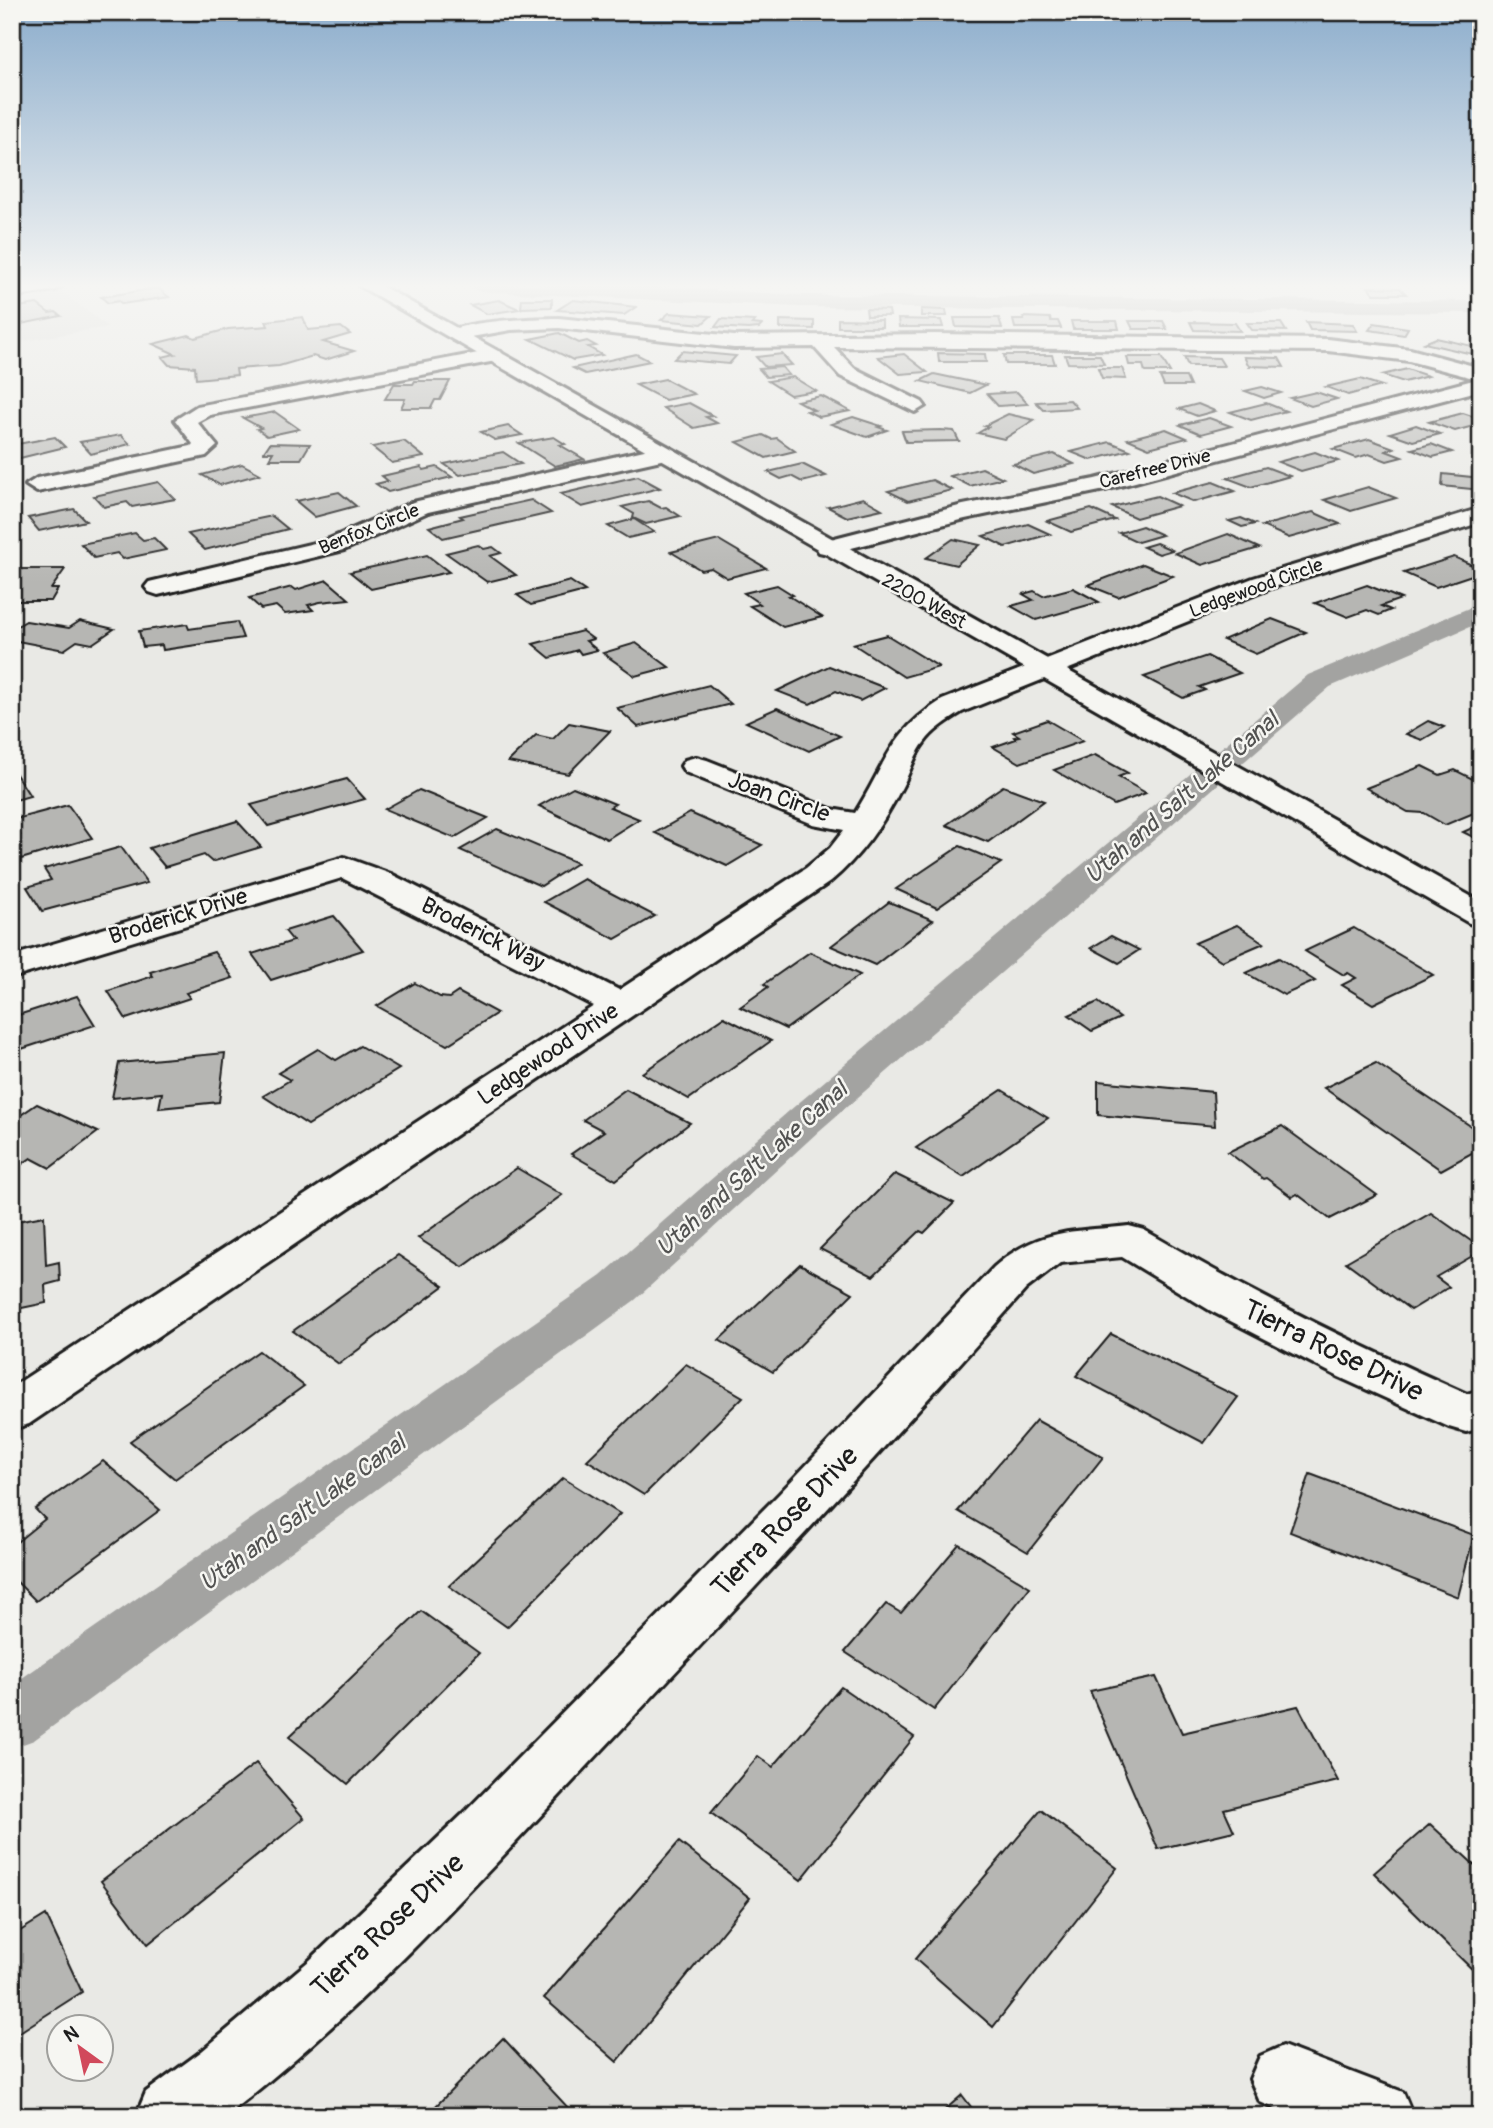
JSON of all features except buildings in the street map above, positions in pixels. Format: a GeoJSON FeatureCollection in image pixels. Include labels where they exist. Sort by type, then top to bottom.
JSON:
{"type":"FeatureCollection","features":[{"type":"Feature","properties":{"kind":"street"},"geometry":{"type":"LineString","coordinates":[[37,485],[198,451],[206,446],[204,440],[185,420],[204,411],[345,384]]}},
{"type":"Feature","properties":{"kind":"street","name":"2200 West"},"geometry":{"type":"LineString","coordinates":[[543,384],[1481,916]]}},
{"type":"Feature","properties":{"kind":"street"},"geometry":{"type":"LineString","coordinates":[[872,384],[915,406]]}},
{"type":"Feature","properties":{"kind":"street","name":"Carefree Drive"},"geometry":{"type":"LineString","coordinates":[[828,547],[963,512],[1097,485],[1480,384]]}},
{"type":"Feature","properties":{"kind":"street","name":"Benfox Circle"},"geometry":{"type":"LineString","coordinates":[[159,587],[335,545],[421,507],[662,453]]}},
{"type":"Feature","properties":{"kind":"street","name":"Ledgewood Circle"},"geometry":{"type":"LineString","coordinates":[[1046,670],[1262,583],[1471,518]]}},
{"type":"Feature","properties":{"kind":"street","name":"Ledgewood Drive"},"geometry":{"type":"LineString","coordinates":[[12,1411],[818,875],[842,855],[886,789],[909,741],[927,722],[952,706],[1046,670]]}},
{"type":"Feature","properties":{"kind":"street","name":"Joan Circle"},"geometry":{"type":"LineString","coordinates":[[696,766],[824,817],[864,824]]}},
{"type":"Feature","properties":{"kind":"street","name":"Broderick Way"},"geometry":{"type":"LineString","coordinates":[[344,867],[379,881],[620,1005]]}},
{"type":"Feature","properties":{"kind":"street","name":"Broderick Drive"},"geometry":{"type":"LineString","coordinates":[[12,967],[344,867]]}},
{"type":"Feature","properties":{"kind":"street","name":"Tierra Rose Drive"},"geometry":{"type":"LineString","coordinates":[[170,2116],[207,2090],[392,1929],[879,1425],[1010,1278],[1028,1262],[1051,1249],[1129,1241],[1227,1300],[1356,1365],[1466,1414],[1481,1408]]}},
{"type":"Feature","properties":{"kind":"street"},"geometry":{"type":"LineString","coordinates":[[1283,2079],[1372,2110],[1379,2116]]}},
{"type":"Feature","properties":{"kind":"waterway","name":"Utah and Salt Lake Canal"},"geometry":{"type":"LineString","coordinates":[[12,1720],[618,1288],[804,1121],[1319,681],[1481,611]]}}]}
